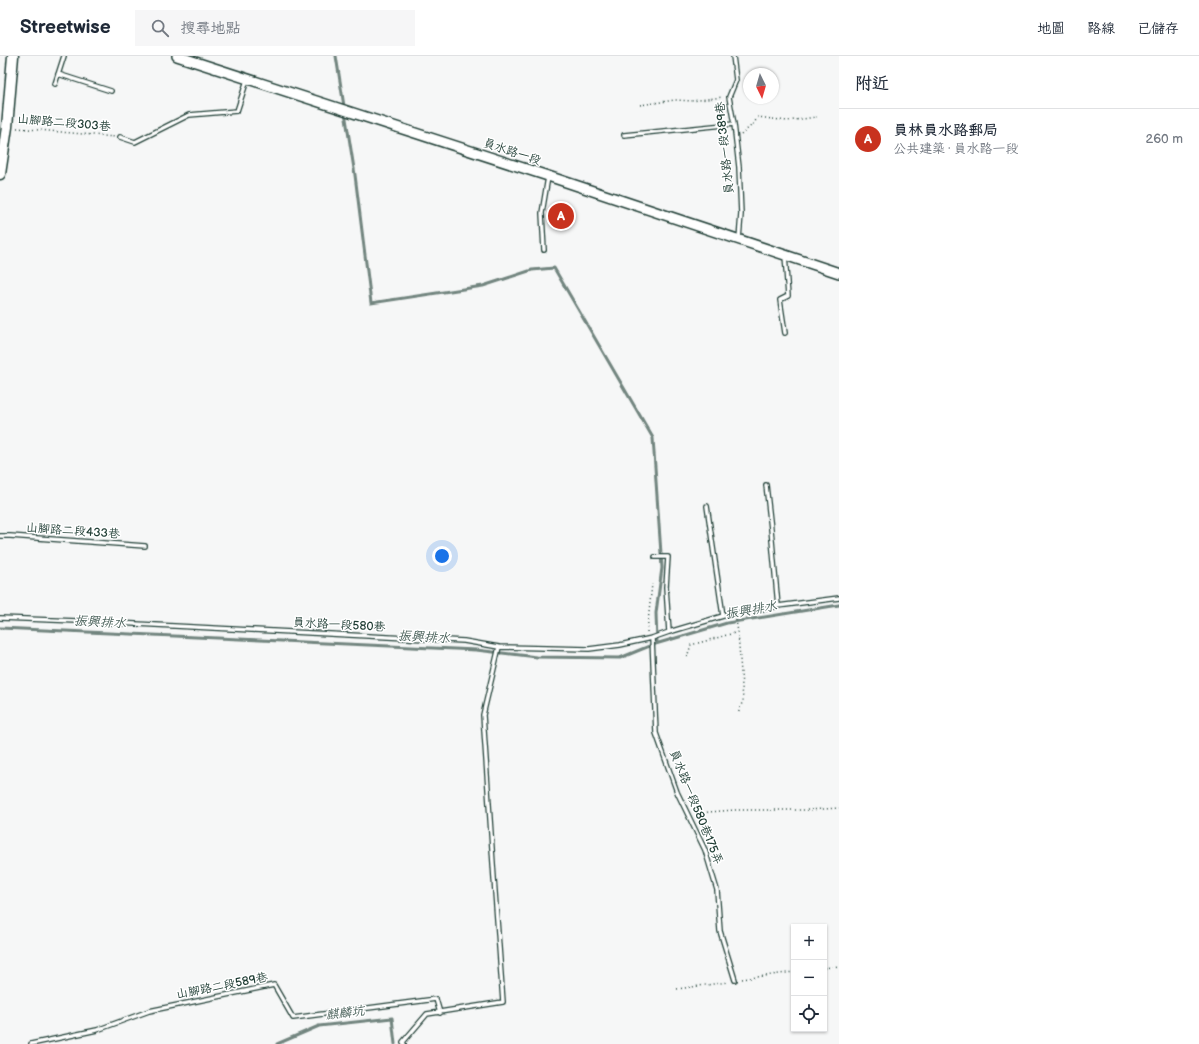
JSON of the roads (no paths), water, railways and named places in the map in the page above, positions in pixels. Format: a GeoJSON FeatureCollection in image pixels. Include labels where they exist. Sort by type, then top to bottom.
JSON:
{"type":"FeatureCollection","features":[{"type":"Feature","properties":{"kind":"main road"},"geometry":{"type":"LineString","coordinates":[[0,174],[3,137],[7,127],[13,56]]}},
{"type":"Feature","properties":{"kind":"street","name":"員水路一段"},"geometry":{"type":"LineString","coordinates":[[177,56],[548,176],[839,273]]}},
{"type":"Feature","properties":{"kind":"lane"},"geometry":{"type":"LineString","coordinates":[[54,84],[64,56]]}},
{"type":"Feature","properties":{"kind":"lane","name":"員水路一段389巷"},"geometry":{"type":"LineString","coordinates":[[733,56],[736,80],[729,96],[739,167],[741,214],[739,240]]}},
{"type":"Feature","properties":{"kind":"lane"},"geometry":{"type":"LineString","coordinates":[[58,74],[111,91]]}},
{"type":"Feature","properties":{"kind":"lane"},"geometry":{"type":"LineString","coordinates":[[120,138],[135,142],[189,115],[237,111],[247,79]]}},
{"type":"Feature","properties":{"kind":"lane"},"geometry":{"type":"LineString","coordinates":[[624,135],[734,124]]}},
{"type":"Feature","properties":{"kind":"lane"},"geometry":{"type":"LineString","coordinates":[[544,250],[542,213],[548,176]]}},
{"type":"Feature","properties":{"kind":"lane"},"geometry":{"type":"LineString","coordinates":[[785,254],[788,296],[780,300],[785,333]]}},
{"type":"Feature","properties":{"kind":"lane"},"geometry":{"type":"LineString","coordinates":[[766,485],[778,606]]}},
{"type":"Feature","properties":{"kind":"lane"},"geometry":{"type":"LineString","coordinates":[[706,506],[723,616]]}},
{"type":"Feature","properties":{"kind":"lane","name":"山腳路二段433巷"},"geometry":{"type":"LineString","coordinates":[[0,536],[145,546]]}},
{"type":"Feature","properties":{"kind":"lane"},"geometry":{"type":"LineString","coordinates":[[655,557],[668,557],[666,587],[669,632]]}},
{"type":"Feature","properties":{"kind":"lane","name":"員水路一段580巷"},"geometry":{"type":"LineString","coordinates":[[0,618],[78,620],[464,640],[499,647],[589,649],[620,645],[652,638],[723,616],[778,606],[839,598]]}},
{"type":"Feature","properties":{"kind":"lane","name":"員水路一段580巷175弄"},"geometry":{"type":"LineString","coordinates":[[652,638],[656,733],[677,792],[705,850],[717,890],[720,931],[734,980]]}},
{"type":"Feature","properties":{"kind":"lane"},"geometry":{"type":"LineString","coordinates":[[404,1044],[403,1042],[427,1014],[503,1002],[483,715],[499,647]]}},
{"type":"Feature","properties":{"kind":"lane","name":"山腳路二段589巷"},"geometry":{"type":"LineString","coordinates":[[31,1044],[97,1030],[149,1010],[274,985],[293,1018],[436,999],[440,1012]]}},
{"type":"Feature","properties":{"kind":"waterway"},"geometry":{"type":"LineString","coordinates":[[336,56],[355,175],[371,303],[483,286],[532,270],[554,268],[653,438],[662,568],[656,613],[657,643]]}},
{"type":"Feature","properties":{"kind":"waterway","name":"振興排水"},"geometry":{"type":"LineString","coordinates":[[0,628],[476,650],[537,657],[620,658],[652,645],[727,623],[839,605]]}},
{"type":"Feature","properties":{"kind":"waterway","name":"麒麟坑"},"geometry":{"type":"LineString","coordinates":[[277,1044],[319,1026],[392,1018],[395,1044]]}},
{"type":"Feature","properties":{"kind":"place","name":"員林員水路郵局"},"geometry":{"type":"Point","coordinates":[561,216]}}]}
